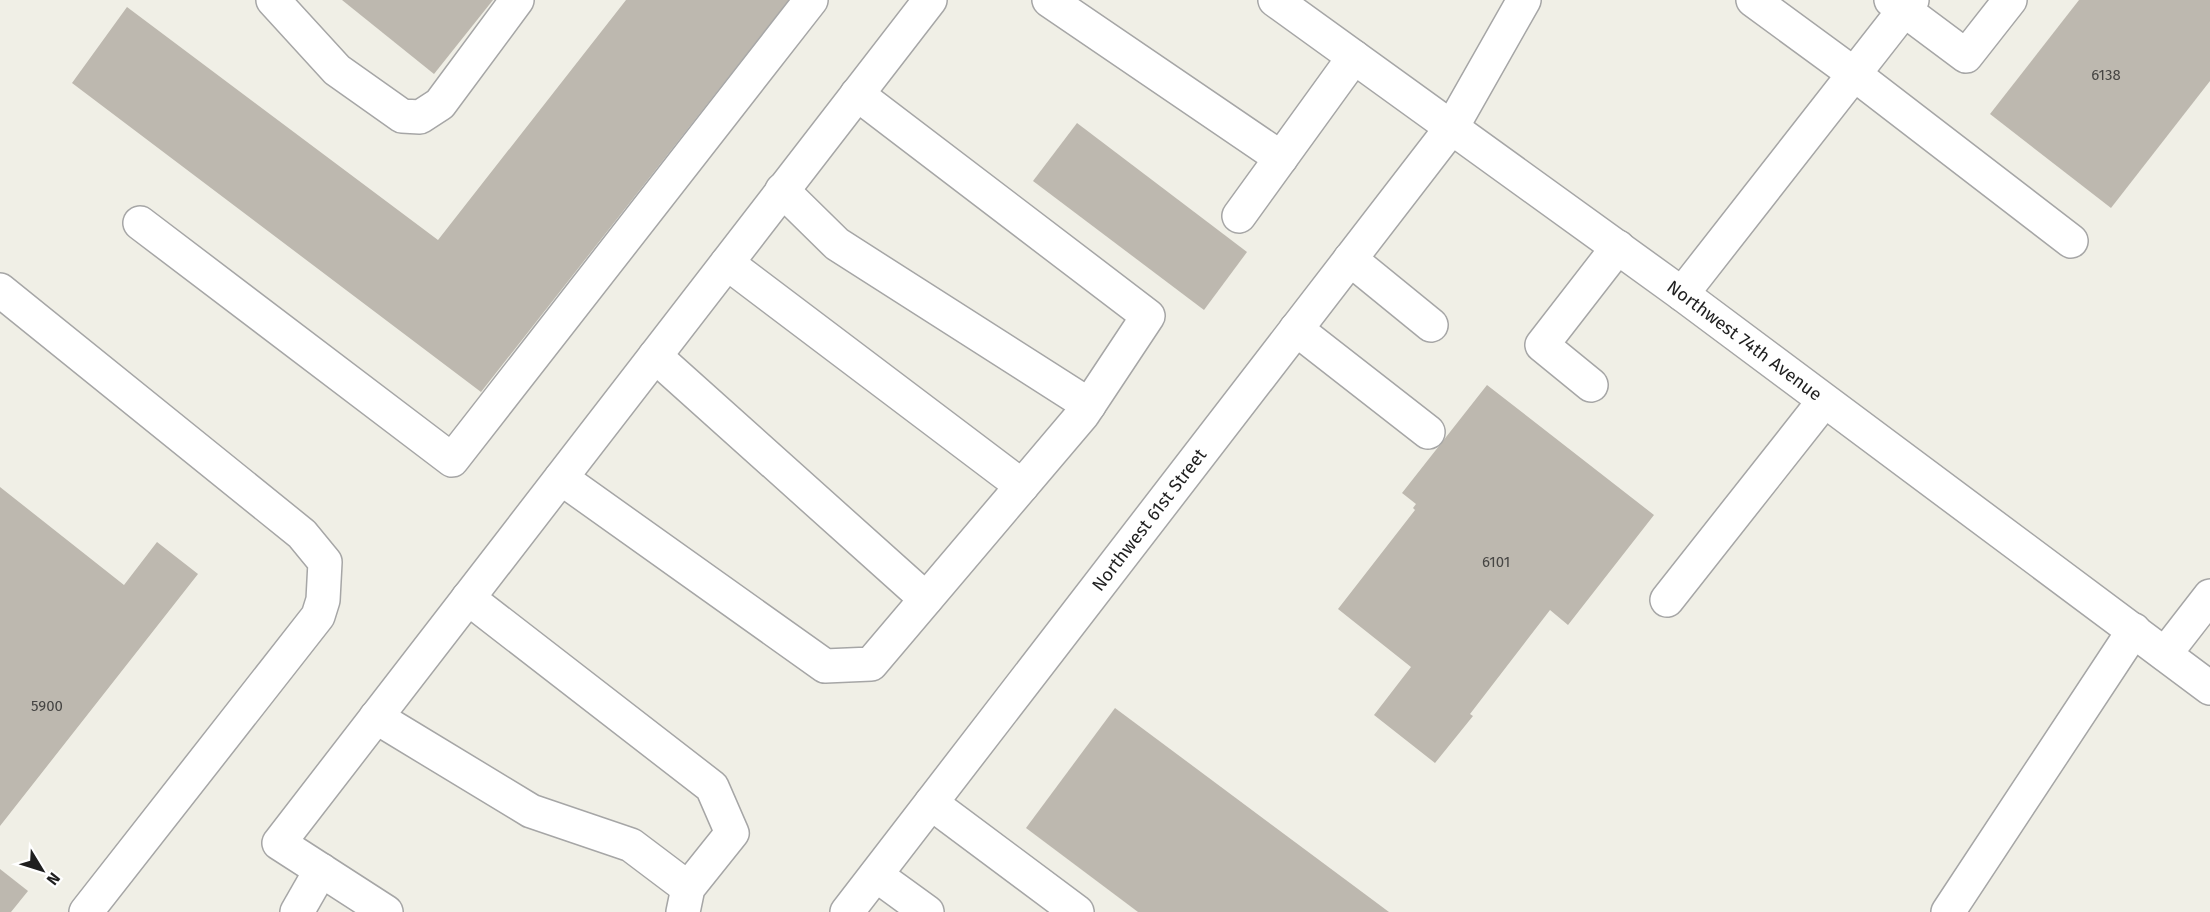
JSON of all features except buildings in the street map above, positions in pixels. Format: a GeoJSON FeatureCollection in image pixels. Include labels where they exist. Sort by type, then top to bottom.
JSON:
{"type":"FeatureCollection","features":[{"type":"Feature","properties":{"kind":"street"},"geometry":{"type":"LineString","coordinates":[[273,0],[337,70],[402,116],[420,117],[440,104],[518,0]]}},
{"type":"Feature","properties":{"kind":"street"},"geometry":{"type":"LineString","coordinates":[[140,222],[452,460],[812,0]]}},
{"type":"Feature","properties":{"kind":"street"},"geometry":{"type":"LineString","coordinates":[[386,912],[279,843],[930,0]]}},
{"type":"Feature","properties":{"kind":"street"},"geometry":{"type":"LineString","coordinates":[[1049,0],[1281,158]]}},
{"type":"Feature","properties":{"kind":"street","name":"Northwest 61st Street"},"geometry":{"type":"LineString","coordinates":[[847,912],[1452,127],[1524,0]]}},
{"type":"Feature","properties":{"kind":"street"},"geometry":{"type":"LineString","coordinates":[[1753,0],[1854,74],[2071,242]]}},
{"type":"Feature","properties":{"kind":"street"},"geometry":{"type":"LineString","coordinates":[[1682,294],[1854,74],[1902,3],[1966,56],[2010,0]]}},
{"type":"Feature","properties":{"kind":"street","name":"Northwest 74th Avenue"},"geometry":{"type":"LineString","coordinates":[[1286,3],[1354,57],[1682,294],[2210,688]]}},
{"type":"Feature","properties":{"kind":"street"},"geometry":{"type":"LineString","coordinates":[[1239,216],[1354,57]]}},
{"type":"Feature","properties":{"kind":"street"},"geometry":{"type":"LineString","coordinates":[[561,478],[825,666],[871,664],[1089,405],[1148,316],[857,94]]}},
{"type":"Feature","properties":{"kind":"street"},"geometry":{"type":"LineString","coordinates":[[783,190],[837,244],[1089,405]]}},
{"type":"Feature","properties":{"kind":"street"},"geometry":{"type":"LineString","coordinates":[[1591,386],[1542,345],[1618,247]]}},
{"type":"Feature","properties":{"kind":"street"},"geometry":{"type":"LineString","coordinates":[[1350,259],[1431,325]]}},
{"type":"Feature","properties":{"kind":"street"},"geometry":{"type":"LineString","coordinates":[[727,263],[1022,486]]}},
{"type":"Feature","properties":{"kind":"street"},"geometry":{"type":"LineString","coordinates":[[0,290],[302,534],[325,562],[323,600],[318,616],[86,912]]}},
{"type":"Feature","properties":{"kind":"street"},"geometry":{"type":"LineString","coordinates":[[1296,329],[1428,432]]}},
{"type":"Feature","properties":{"kind":"street"},"geometry":{"type":"LineString","coordinates":[[655,356],[926,599]]}},
{"type":"Feature","properties":{"kind":"street"},"geometry":{"type":"LineString","coordinates":[[1667,600],[1824,400]]}},
{"type":"Feature","properties":{"kind":"street"},"geometry":{"type":"LineString","coordinates":[[2165,654],[2210,596]]}},
{"type":"Feature","properties":{"kind":"street"},"geometry":{"type":"LineString","coordinates":[[376,717],[531,811],[632,845],[686,900],[732,833],[712,787],[468,598]]}},
{"type":"Feature","properties":{"kind":"street"},"geometry":{"type":"LineString","coordinates":[[1948,912],[2134,630]]}},
{"type":"Feature","properties":{"kind":"street"},"geometry":{"type":"LineString","coordinates":[[931,803],[1077,912]]}},
{"type":"Feature","properties":{"kind":"street"},"geometry":{"type":"LineString","coordinates":[[297,912],[321,870]]}},
{"type":"Feature","properties":{"kind":"street"},"geometry":{"type":"LineString","coordinates":[[876,875],[927,912]]}}]}
